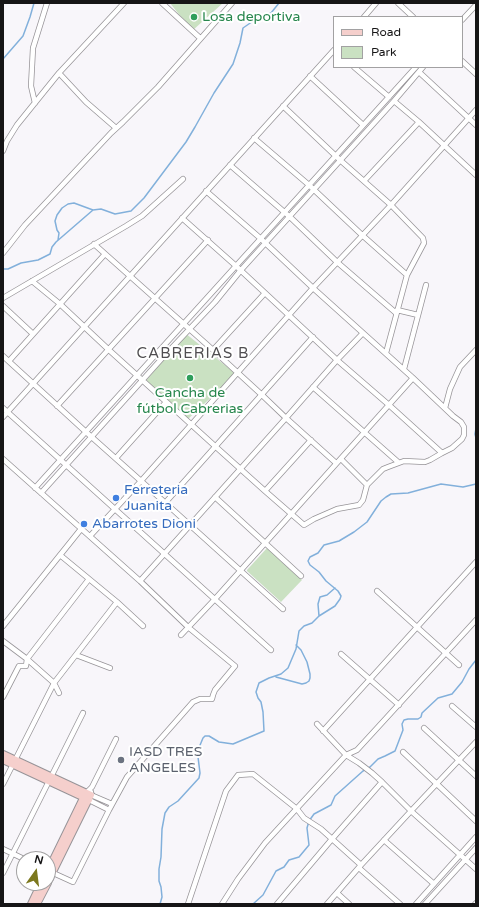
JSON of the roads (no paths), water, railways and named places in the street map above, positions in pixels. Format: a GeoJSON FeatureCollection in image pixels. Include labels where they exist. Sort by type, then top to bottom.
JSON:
{"type":"FeatureCollection","features":[{"type":"Feature","properties":{"kind":"street"},"geometry":{"type":"LineString","coordinates":[[35,103],[31,86],[33,48],[48,3]]}},
{"type":"Feature","properties":{"kind":"street"},"geometry":{"type":"LineString","coordinates":[[3,151],[7,141],[17,125],[59,73],[124,3]]}},
{"type":"Feature","properties":{"kind":"street"},"geometry":{"type":"LineString","coordinates":[[162,3],[200,38]]}},
{"type":"Feature","properties":{"kind":"street"},"geometry":{"type":"LineString","coordinates":[[3,254],[25,225],[116,128],[158,87],[232,3]]}},
{"type":"Feature","properties":{"kind":"street"},"geometry":{"type":"LineString","coordinates":[[365,16],[376,3]]}},
{"type":"Feature","properties":{"kind":"street"},"geometry":{"type":"LineString","coordinates":[[398,3],[412,16]]}},
{"type":"Feature","properties":{"kind":"street"},"geometry":{"type":"LineString","coordinates":[[463,19],[476,5]]}},
{"type":"Feature","properties":{"kind":"street"},"geometry":{"type":"LineString","coordinates":[[3,417],[333,51]]}},
{"type":"Feature","properties":{"kind":"street"},"geometry":{"type":"LineString","coordinates":[[463,62],[476,74]]}},
{"type":"Feature","properties":{"kind":"street"},"geometry":{"type":"LineString","coordinates":[[355,68],[389,97]]}},
{"type":"Feature","properties":{"kind":"street"},"geometry":{"type":"LineString","coordinates":[[35,488],[414,68]]}},
{"type":"Feature","properties":{"kind":"street"},"geometry":{"type":"LineString","coordinates":[[41,493],[142,380],[215,302],[241,270],[266,244],[422,68]]}},
{"type":"Feature","properties":{"kind":"street"},"geometry":{"type":"LineString","coordinates":[[419,72],[476,125]]}},
{"type":"Feature","properties":{"kind":"street"},"geometry":{"type":"LineString","coordinates":[[59,73],[86,102],[116,128]]}},
{"type":"Feature","properties":{"kind":"street"},"geometry":{"type":"LineString","coordinates":[[310,76],[363,125]]}},
{"type":"Feature","properties":{"kind":"street"},"geometry":{"type":"LineString","coordinates":[[394,101],[476,175]]}},
{"type":"Feature","properties":{"kind":"street"},"geometry":{"type":"LineString","coordinates":[[283,106],[390,205],[423,238],[424,243],[407,275],[386,353]]}},
{"type":"Feature","properties":{"kind":"street"},"geometry":{"type":"LineString","coordinates":[[90,536],[116,509],[313,288],[476,110]]}},
{"type":"Feature","properties":{"kind":"street"},"geometry":{"type":"LineString","coordinates":[[364,181],[419,122]]}},
{"type":"Feature","properties":{"kind":"street"},"geometry":{"type":"LineString","coordinates":[[254,138],[309,185],[407,275]]}},
{"type":"Feature","properties":{"kind":"street"},"geometry":{"type":"LineString","coordinates":[[230,165],[290,217],[337,262],[397,311],[418,315]]}},
{"type":"Feature","properties":{"kind":"street"},"geometry":{"type":"LineString","coordinates":[[3,298],[142,216],[183,179]]}},
{"type":"Feature","properties":{"kind":"street"},"geometry":{"type":"LineString","coordinates":[[32,281],[60,304],[264,491],[304,525],[337,509],[355,506],[361,503],[367,485],[383,469],[398,462],[424,462],[430,460],[452,448],[462,439],[464,435],[464,427],[461,422],[260,238],[206,192]]}},
{"type":"Feature","properties":{"kind":"street"},"geometry":{"type":"LineString","coordinates":[[182,218],[241,270],[337,360],[442,453]]}},
{"type":"Feature","properties":{"kind":"street"},"geometry":{"type":"LineString","coordinates":[[57,406],[208,240]]}},
{"type":"Feature","properties":{"kind":"street"},"geometry":{"type":"LineString","coordinates":[[94,244],[238,372],[336,463]]}},
{"type":"Feature","properties":{"kind":"street"},"geometry":{"type":"LineString","coordinates":[[9,361],[105,254]]}},
{"type":"Feature","properties":{"kind":"street"},"geometry":{"type":"LineString","coordinates":[[404,369],[426,285]]}},
{"type":"Feature","properties":{"kind":"street"},"geometry":{"type":"LineString","coordinates":[[213,350],[265,293]]}},
{"type":"Feature","properties":{"kind":"street"},"geometry":{"type":"LineString","coordinates":[[3,306],[33,334]]}},
{"type":"Feature","properties":{"kind":"street"},"geometry":{"type":"LineString","coordinates":[[140,581],[337,360],[363,333]]}},
{"type":"Feature","properties":{"kind":"street"},"geometry":{"type":"LineString","coordinates":[[165,503],[314,337]]}},
{"type":"Feature","properties":{"kind":"street"},"geometry":{"type":"LineString","coordinates":[[444,408],[450,389],[460,367],[476,350]]}},
{"type":"Feature","properties":{"kind":"street"},"geometry":{"type":"LineString","coordinates":[[3,356],[283,609]]}},
{"type":"Feature","properties":{"kind":"street"},"geometry":{"type":"LineString","coordinates":[[181,635],[266,543],[413,378]]}},
{"type":"Feature","properties":{"kind":"street"},"geometry":{"type":"LineString","coordinates":[[313,387],[398,462]]}},
{"type":"Feature","properties":{"kind":"street"},"geometry":{"type":"LineString","coordinates":[[116,458],[166,402]]}},
{"type":"Feature","properties":{"kind":"street"},"geometry":{"type":"LineString","coordinates":[[3,408],[271,650]]}},
{"type":"Feature","properties":{"kind":"street"},"geometry":{"type":"LineString","coordinates":[[264,491],[311,440]]}},
{"type":"Feature","properties":{"kind":"street"},"geometry":{"type":"LineString","coordinates":[[3,459],[140,581],[188,627],[235,666],[215,690],[212,699],[200,699],[193,702],[127,777],[72,882],[56,874]]}},
{"type":"Feature","properties":{"kind":"street"},"geometry":{"type":"LineString","coordinates":[[341,459],[367,485]]}},
{"type":"Feature","properties":{"kind":"street"},"geometry":{"type":"LineString","coordinates":[[215,497],[302,576]]}},
{"type":"Feature","properties":{"kind":"street"},"geometry":{"type":"LineString","coordinates":[[3,626],[81,528]]}},
{"type":"Feature","properties":{"kind":"street"},"geometry":{"type":"LineString","coordinates":[[60,555],[117,602],[143,626]]}},
{"type":"Feature","properties":{"kind":"street"},"geometry":{"type":"LineString","coordinates":[[323,731],[476,562]]}},
{"type":"Feature","properties":{"kind":"street"},"geometry":{"type":"LineString","coordinates":[[3,697],[19,666],[26,666],[27,659],[89,579]]}},
{"type":"Feature","properties":{"kind":"street"},"geometry":{"type":"LineString","coordinates":[[377,591],[460,665]]}},
{"type":"Feature","properties":{"kind":"street"},"geometry":{"type":"LineString","coordinates":[[3,784],[54,683],[117,602]]}},
{"type":"Feature","properties":{"kind":"street"},"geometry":{"type":"LineString","coordinates":[[222,904],[238,879],[266,843],[346,755],[357,750],[476,620]]}},
{"type":"Feature","properties":{"kind":"street"},"geometry":{"type":"LineString","coordinates":[[3,641],[27,659],[54,683],[59,693]]}},
{"type":"Feature","properties":{"kind":"street"},"geometry":{"type":"LineString","coordinates":[[341,654],[399,705]]}},
{"type":"Feature","properties":{"kind":"street"},"geometry":{"type":"LineString","coordinates":[[76,655],[110,668]]}},
{"type":"Feature","properties":{"kind":"street"},"geometry":{"type":"LineString","coordinates":[[452,706],[476,727]]}},
{"type":"Feature","properties":{"kind":"street"},"geometry":{"type":"LineString","coordinates":[[3,873],[83,713]]}},
{"type":"Feature","properties":{"kind":"street"},"geometry":{"type":"LineString","coordinates":[[317,724],[346,755],[372,773],[411,811],[476,869]]}},
{"type":"Feature","properties":{"kind":"street"},"geometry":{"type":"LineString","coordinates":[[424,728],[476,776]]}},
{"type":"Feature","properties":{"kind":"street"},"geometry":{"type":"LineString","coordinates":[[56,859],[116,739]]}},
{"type":"Feature","properties":{"kind":"street"},"geometry":{"type":"LineString","coordinates":[[327,904],[384,840],[476,742]]}},
{"type":"Feature","properties":{"kind":"street"},"geometry":{"type":"LineString","coordinates":[[403,752],[476,821]]}},
{"type":"Feature","properties":{"kind":"street"},"geometry":{"type":"LineString","coordinates":[[3,754],[14,762],[87,796],[112,804]]}},
{"type":"Feature","properties":{"kind":"street"},"geometry":{"type":"LineString","coordinates":[[3,760],[14,762]]}},
{"type":"Feature","properties":{"kind":"street"},"geometry":{"type":"LineString","coordinates":[[188,904],[226,791],[238,775],[253,774],[297,809],[304,818],[321,829],[400,904]]}},
{"type":"Feature","properties":{"kind":"street"},"geometry":{"type":"LineString","coordinates":[[277,904],[382,782]]}},
{"type":"Feature","properties":{"kind":"street"},"geometry":{"type":"LineString","coordinates":[[87,796],[109,810]]}},
{"type":"Feature","properties":{"kind":"street"},"geometry":{"type":"LineString","coordinates":[[416,904],[476,837]]}},
{"type":"Feature","properties":{"kind":"street"},"geometry":{"type":"LineString","coordinates":[[384,840],[434,884]]}},
{"type":"Feature","properties":{"kind":"street"},"geometry":{"type":"LineString","coordinates":[[425,904],[476,848]]}},
{"type":"Feature","properties":{"kind":"street"},"geometry":{"type":"LineString","coordinates":[[3,849],[16,856]]}},
{"type":"Feature","properties":{"kind":"street"},"geometry":{"type":"LineString","coordinates":[[31,904],[37,891]]}},
{"type":"Feature","properties":{"kind":"street"},"geometry":{"type":"LineString","coordinates":[[37,904],[44,891]]}},
{"type":"Feature","properties":{"kind":"street"},"geometry":{"type":"LineString","coordinates":[[337,893],[349,904]]}},
{"type":"Feature","properties":{"kind":"waterway"},"geometry":{"type":"LineString","coordinates":[[3,59],[23,36],[34,3]]}},
{"type":"Feature","properties":{"kind":"waterway"},"geometry":{"type":"LineString","coordinates":[[3,269],[8,269],[21,263],[38,260],[50,254],[52,247],[56,242],[93,210],[101,209],[115,214],[131,211],[144,198],[186,142],[214,93],[233,64],[243,28],[256,19],[271,13],[279,3]]}},
{"type":"Feature","properties":{"kind":"waterway"},"geometry":{"type":"LineString","coordinates":[[58,240],[59,233],[55,221],[62,208],[68,204],[74,203],[93,210]]}},
{"type":"Feature","properties":{"kind":"waterway"},"geometry":{"type":"LineString","coordinates":[[476,428],[476,438]]}},
{"type":"Feature","properties":{"kind":"waterway"},"geometry":{"type":"LineString","coordinates":[[160,904],[162,897],[159,881],[159,869],[162,829],[165,813],[169,807],[178,801],[199,778],[198,750],[203,738],[205,736],[209,736],[219,742],[233,744],[264,731],[261,702],[256,692],[259,683],[281,674],[288,668],[296,649],[299,631],[304,626],[312,623],[319,616],[335,606],[340,599],[341,596],[338,591],[310,565],[308,561],[310,557],[318,553],[324,545],[339,541],[367,522],[381,501],[391,494],[408,493],[441,484],[463,487],[476,484]]}},
{"type":"Feature","properties":{"kind":"waterway"},"geometry":{"type":"LineString","coordinates":[[319,616],[318,604],[320,597],[327,595],[335,588]]}},
{"type":"Feature","properties":{"kind":"waterway"},"geometry":{"type":"LineString","coordinates":[[276,677],[302,684],[309,681],[310,674],[307,662],[301,650],[296,645]]}},
{"type":"Feature","properties":{"kind":"waterway"},"geometry":{"type":"LineString","coordinates":[[253,904],[263,895],[276,871],[284,867],[289,860],[299,857],[309,845],[307,828],[309,821],[314,814],[331,805],[335,796],[378,759],[395,751],[403,730],[402,724],[404,720],[418,719],[421,717],[422,713],[438,698],[452,694],[462,682],[476,660]]}},
{"type":"Feature","properties":{"kind":"place","name":"Losa deportiva"},"geometry":{"type":"Point","coordinates":[194,17]}},
{"type":"Feature","properties":{"kind":"place","name":"Cancha de fútbol Cabrerias"},"geometry":{"type":"Point","coordinates":[190,378]}},
{"type":"Feature","properties":{"kind":"place","name":"Ferreteria Juanita"},"geometry":{"type":"Point","coordinates":[116,498]}},
{"type":"Feature","properties":{"kind":"place","name":"Abarrotes Dioni"},"geometry":{"type":"Point","coordinates":[84,524]}},
{"type":"Feature","properties":{"kind":"place","name":"IASD TRES ANGELES"},"geometry":{"type":"Point","coordinates":[121,760]}},
{"type":"Feature","properties":{"kind":"district","name":"CABRERIAS B"},"geometry":{"type":"Point","coordinates":[193,354]}}]}
